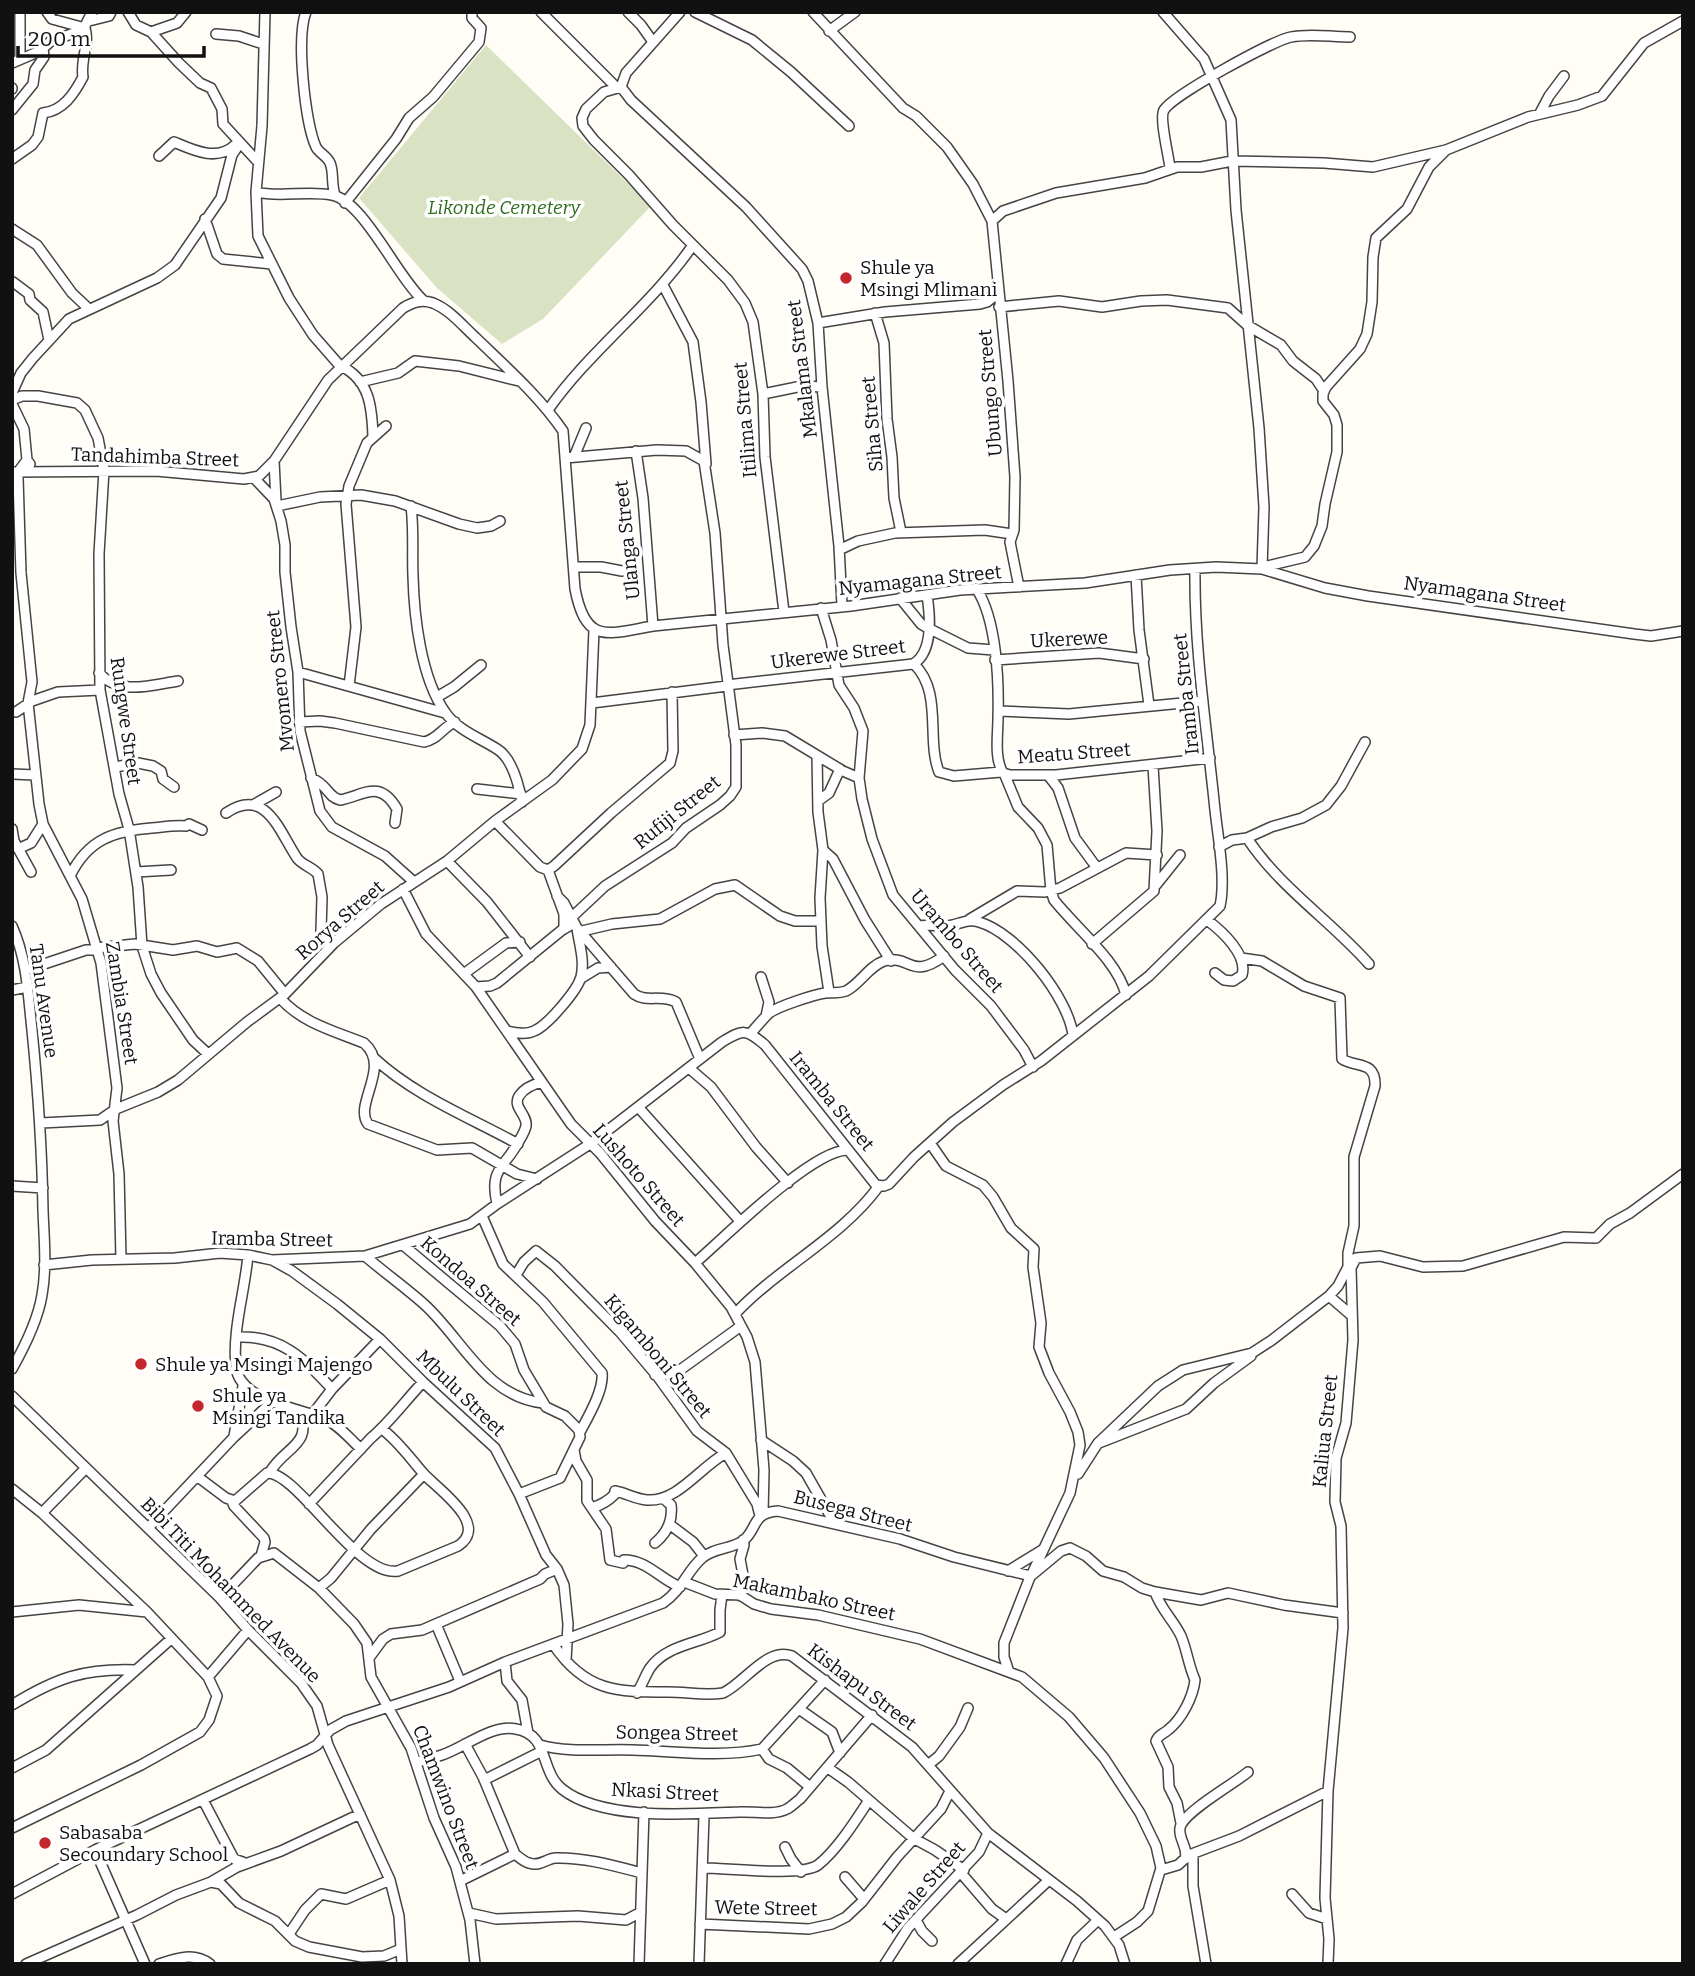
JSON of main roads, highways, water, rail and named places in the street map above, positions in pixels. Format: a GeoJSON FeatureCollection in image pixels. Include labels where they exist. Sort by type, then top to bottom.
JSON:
{"type":"FeatureCollection","features":[{"type":"Feature","properties":{"kind":"place","name":"Shule ya Msingi Mlimani"},"geometry":{"type":"Point","coordinates":[846,278]}},
{"type":"Feature","properties":{"kind":"place","name":"Shule ya Msingi Majengo"},"geometry":{"type":"Point","coordinates":[141,1364]}},
{"type":"Feature","properties":{"kind":"place","name":"Shule ya Msingi Tandika"},"geometry":{"type":"Point","coordinates":[198,1406]}},
{"type":"Feature","properties":{"kind":"place","name":"Sabasaba Secoundary School"},"geometry":{"type":"Point","coordinates":[45,1843]}},
{"type":"Feature","properties":{"kind":"park label","name":"Likonde Cemetery"},"geometry":{"type":"Point","coordinates":[504,207]}}]}
